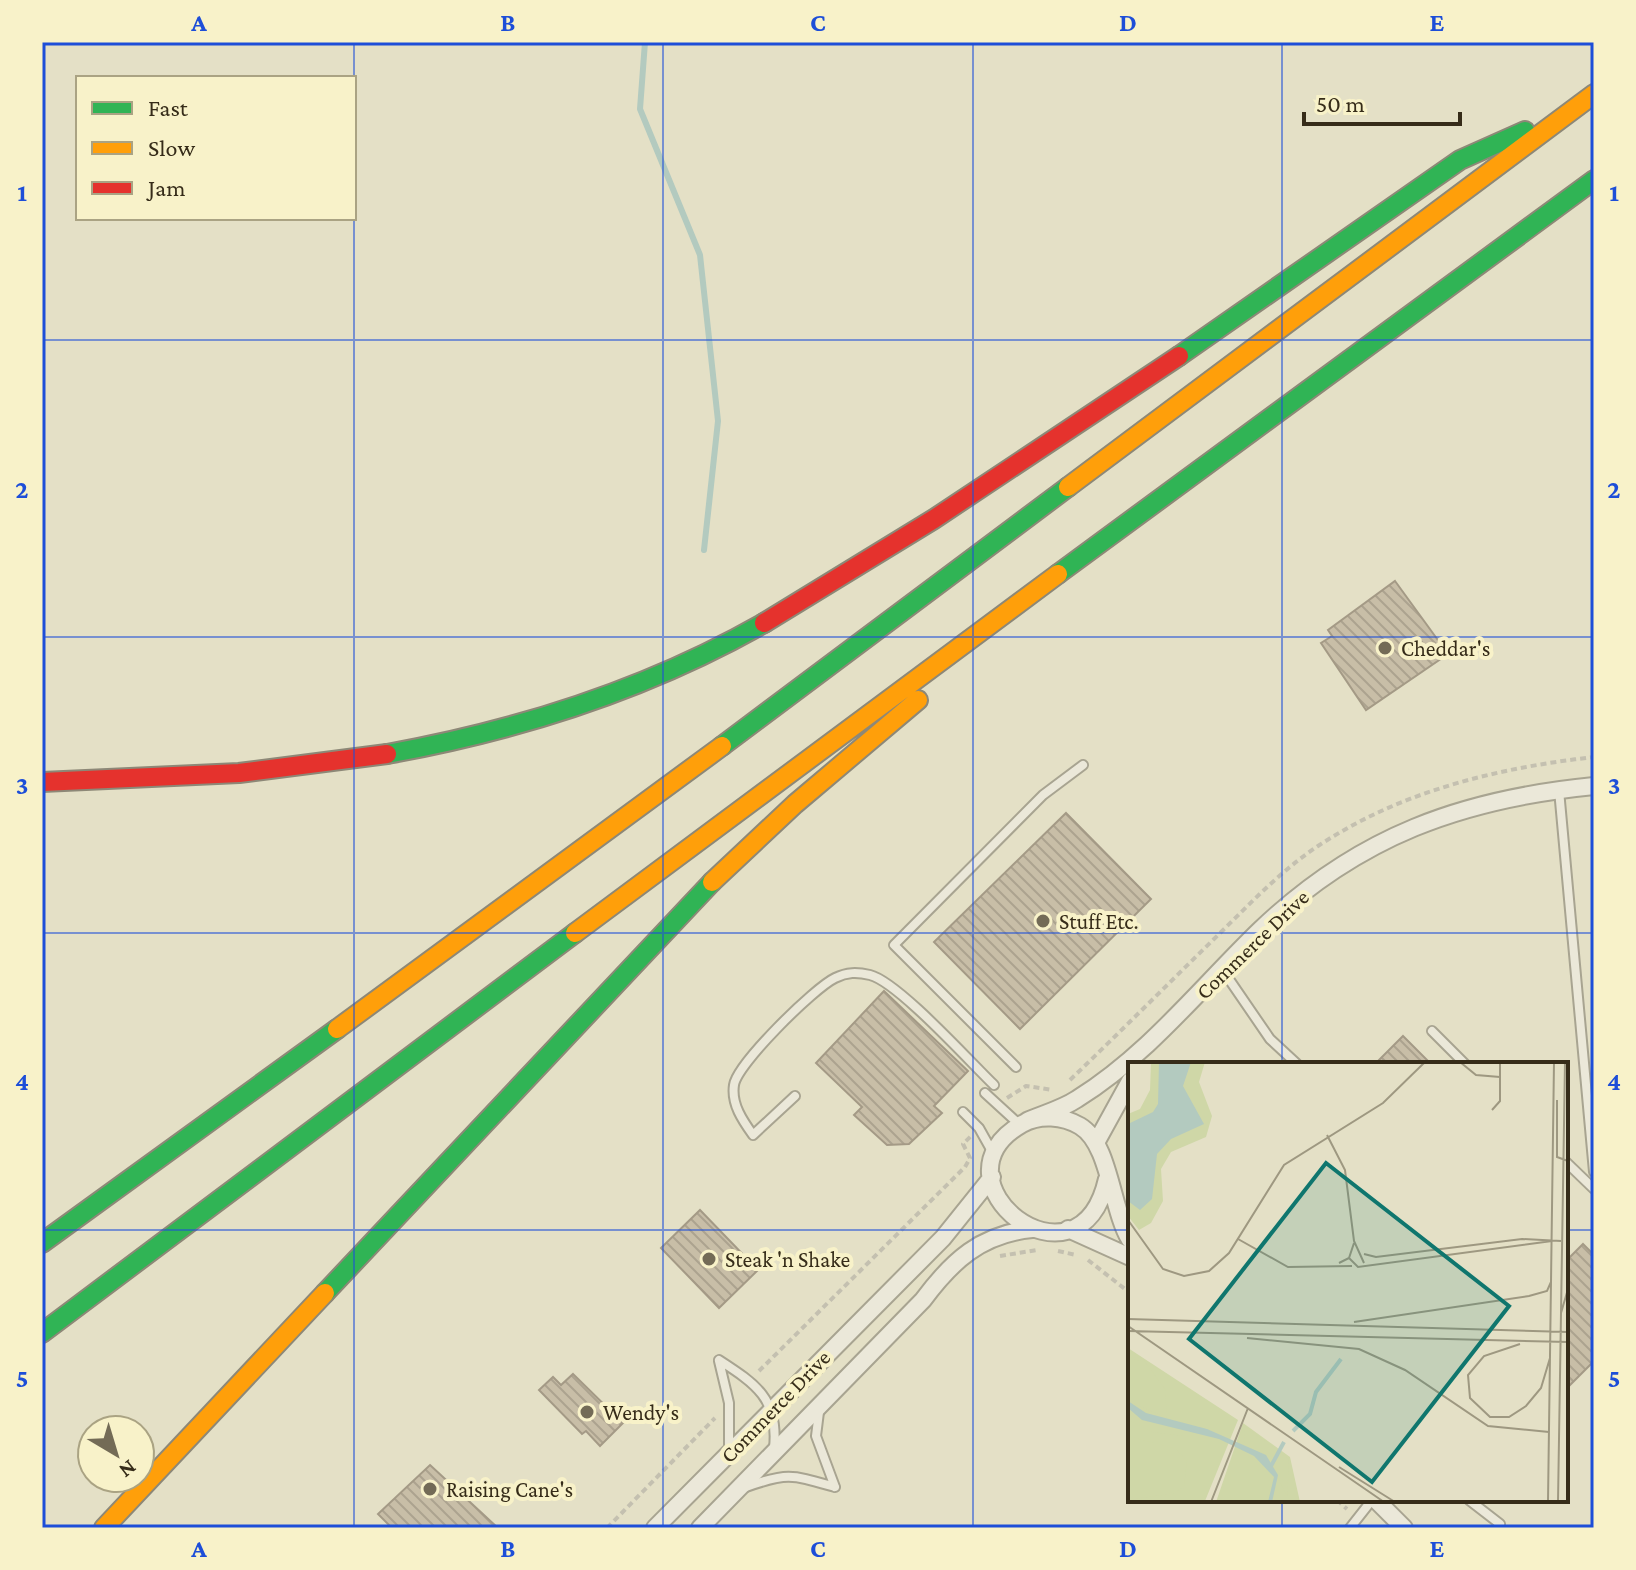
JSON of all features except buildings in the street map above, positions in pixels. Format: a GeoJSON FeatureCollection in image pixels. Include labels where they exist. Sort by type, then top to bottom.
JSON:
{"type":"FeatureCollection","features":[{"type":"Feature","properties":{"kind":"highway"},"geometry":{"type":"LineString","coordinates":[[42,1243],[567,862],[1594,94]]}},
{"type":"Feature","properties":{"kind":"highway"},"geometry":{"type":"LineString","coordinates":[[42,782],[229,776],[378,757],[561,713],[648,681],[765,622],[842,577],[1056,442],[1460,160],[1574,109]]}},
{"type":"Feature","properties":{"kind":"highway"},"geometry":{"type":"LineString","coordinates":[[42,1333],[1113,533],[1594,180]]}},
{"type":"Feature","properties":{"kind":"highway"},"geometry":{"type":"LineString","coordinates":[[104,1528],[718,875],[795,804],[1113,533]]}},
{"type":"Feature","properties":{"kind":"street","name":"Commerce Drive"},"geometry":{"type":"LineString","coordinates":[[1147,1048],[1222,969],[1306,890],[1398,831],[1499,798],[1594,786]]}},
{"type":"Feature","properties":{"kind":"street"},"geometry":{"type":"LineString","coordinates":[[1140,1062],[1147,1048]]}},
{"type":"Feature","properties":{"kind":"street"},"geometry":{"type":"LineString","coordinates":[[1107,1179],[1095,1209],[1068,1229],[1050,1232],[1032,1229],[1004,1209],[992,1177],[995,1157],[1009,1133],[1024,1123],[1075,1101],[1147,1048]]}},
{"type":"Feature","properties":{"kind":"street"},"geometry":{"type":"LineString","coordinates":[[1097,1141],[1128,1085]]}},
{"type":"Feature","properties":{"kind":"street"},"geometry":{"type":"LineString","coordinates":[[1024,1123],[1046,1117],[1065,1119],[1083,1127],[1097,1141],[1105,1159],[1107,1179],[1120,1223],[1128,1237]]}},
{"type":"Feature","properties":{"kind":"street","name":"Commerce Drive"},"geometry":{"type":"LineString","coordinates":[[655,1528],[943,1238],[992,1177]]}},
{"type":"Feature","properties":{"kind":"street","name":"Commerce Drive"},"geometry":{"type":"LineString","coordinates":[[700,1528],[968,1250],[1010,1231],[1032,1229]]}},
{"type":"Feature","properties":{"kind":"street"},"geometry":{"type":"LineString","coordinates":[[1068,1229],[1128,1256]]}},
{"type":"Feature","properties":{"kind":"street"},"geometry":{"type":"LineString","coordinates":[[1376,1502],[1404,1528]]}},
{"type":"Feature","properties":{"kind":"lane"},"geometry":{"type":"LineString","coordinates":[[1016,1067],[894,945],[1043,795],[1083,765]]}},
{"type":"Feature","properties":{"kind":"lane"},"geometry":{"type":"LineString","coordinates":[[1559,789],[1594,1172]]}},
{"type":"Feature","properties":{"kind":"lane"},"geometry":{"type":"LineString","coordinates":[[1222,969],[1270,1039],[1295,1062]]}},
{"type":"Feature","properties":{"kind":"lane"},"geometry":{"type":"LineString","coordinates":[[795,1096],[753,1135],[741,1118],[734,1084],[741,1067],[810,999],[832,979],[854,972],[885,981],[994,1085]]}},
{"type":"Feature","properties":{"kind":"lane"},"geometry":{"type":"LineString","coordinates":[[1432,1031],[1463,1062]]}},
{"type":"Feature","properties":{"kind":"lane"},"geometry":{"type":"LineString","coordinates":[[985,1093],[1024,1123]]}},
{"type":"Feature","properties":{"kind":"lane"},"geometry":{"type":"LineString","coordinates":[[963,1112],[979,1128],[995,1157]]}},
{"type":"Feature","properties":{"kind":"lane"},"geometry":{"type":"LineString","coordinates":[[1568,1164],[1594,1189]]}},
{"type":"Feature","properties":{"kind":"lane"},"geometry":{"type":"LineString","coordinates":[[729,1454],[731,1414],[719,1360],[750,1381],[772,1408],[776,1431],[774,1453]]}},
{"type":"Feature","properties":{"kind":"lane"},"geometry":{"type":"LineString","coordinates":[[737,1490],[777,1475],[792,1475],[835,1487],[816,1436],[816,1422],[822,1404]]}},
{"type":"Feature","properties":{"kind":"lane"},"geometry":{"type":"LineString","coordinates":[[1350,1528],[1372,1502]]}},
{"type":"Feature","properties":{"kind":"lane"},"geometry":{"type":"LineString","coordinates":[[1472,1502],[1500,1524],[1497,1528]]}},
{"type":"Feature","properties":{"kind":"path"},"geometry":{"type":"LineString","coordinates":[[1006,1099],[1026,1086],[1050,1090],[1067,1083],[1260,893],[1297,861],[1341,832],[1416,797],[1466,780],[1518,767],[1594,757]]}},
{"type":"Feature","properties":{"kind":"path"},"geometry":{"type":"LineString","coordinates":[[759,1371],[965,1167],[970,1158],[963,1144],[970,1137]]}},
{"type":"Feature","properties":{"kind":"path"},"geometry":{"type":"LineString","coordinates":[[992,1248],[1001,1258],[1044,1249],[1075,1254],[1103,1269],[1128,1291]]}},
{"type":"Feature","properties":{"kind":"path"},"geometry":{"type":"LineString","coordinates":[[607,1528],[717,1417]]}},
{"type":"Feature","properties":{"kind":"waterway"},"geometry":{"type":"LineString","coordinates":[[645,42],[640,109],[700,255],[718,421],[704,550]]}},
{"type":"Feature","properties":{"kind":"traffic: fast"},"geometry":{"type":"LineString","coordinates":[[1179,356],[1460,160],[1525,131]]}},
{"type":"Feature","properties":{"kind":"traffic: fast"},"geometry":{"type":"LineString","coordinates":[[1058,574],[1594,180]]}},
{"type":"Feature","properties":{"kind":"traffic: fast"},"geometry":{"type":"LineString","coordinates":[[722,746],[1068,487]]}},
{"type":"Feature","properties":{"kind":"traffic: fast"},"geometry":{"type":"LineString","coordinates":[[387,754],[485,733],[581,705],[674,668],[764,623]]}},
{"type":"Feature","properties":{"kind":"traffic: fast"},"geometry":{"type":"LineString","coordinates":[[325,1293],[712,882]]}},
{"type":"Feature","properties":{"kind":"traffic: fast"},"geometry":{"type":"LineString","coordinates":[[42,1333],[575,933]]}},
{"type":"Feature","properties":{"kind":"traffic: fast"},"geometry":{"type":"LineString","coordinates":[[42,1243],[337,1029]]}},
{"type":"Feature","properties":{"kind":"traffic: slow"},"geometry":{"type":"LineString","coordinates":[[1068,487],[1594,94]]}},
{"type":"Feature","properties":{"kind":"traffic: slow"},"geometry":{"type":"LineString","coordinates":[[575,933],[1058,574]]}},
{"type":"Feature","properties":{"kind":"traffic: slow"},"geometry":{"type":"LineString","coordinates":[[712,882],[795,804],[918,700]]}},
{"type":"Feature","properties":{"kind":"traffic: slow"},"geometry":{"type":"LineString","coordinates":[[337,1029],[722,746]]}},
{"type":"Feature","properties":{"kind":"traffic: slow"},"geometry":{"type":"LineString","coordinates":[[104,1528],[325,1293]]}},
{"type":"Feature","properties":{"kind":"traffic: jam"},"geometry":{"type":"LineString","coordinates":[[764,623],[934,519],[1179,356]]}},
{"type":"Feature","properties":{"kind":"traffic: jam"},"geometry":{"type":"LineString","coordinates":[[42,782],[239,773],[387,754]]}},
{"type":"Feature","properties":{"kind":"place","name":"Cheddar's"},"geometry":{"type":"Point","coordinates":[1385,648]}},
{"type":"Feature","properties":{"kind":"place","name":"Stuff Etc."},"geometry":{"type":"Point","coordinates":[1043,921]}},
{"type":"Feature","properties":{"kind":"place","name":"Steak 'n Shake"},"geometry":{"type":"Point","coordinates":[709,1259]}},
{"type":"Feature","properties":{"kind":"place","name":"Wendy's"},"geometry":{"type":"Point","coordinates":[587,1412]}},
{"type":"Feature","properties":{"kind":"place","name":"Raising Cane's"},"geometry":{"type":"Point","coordinates":[430,1489]}}]}
